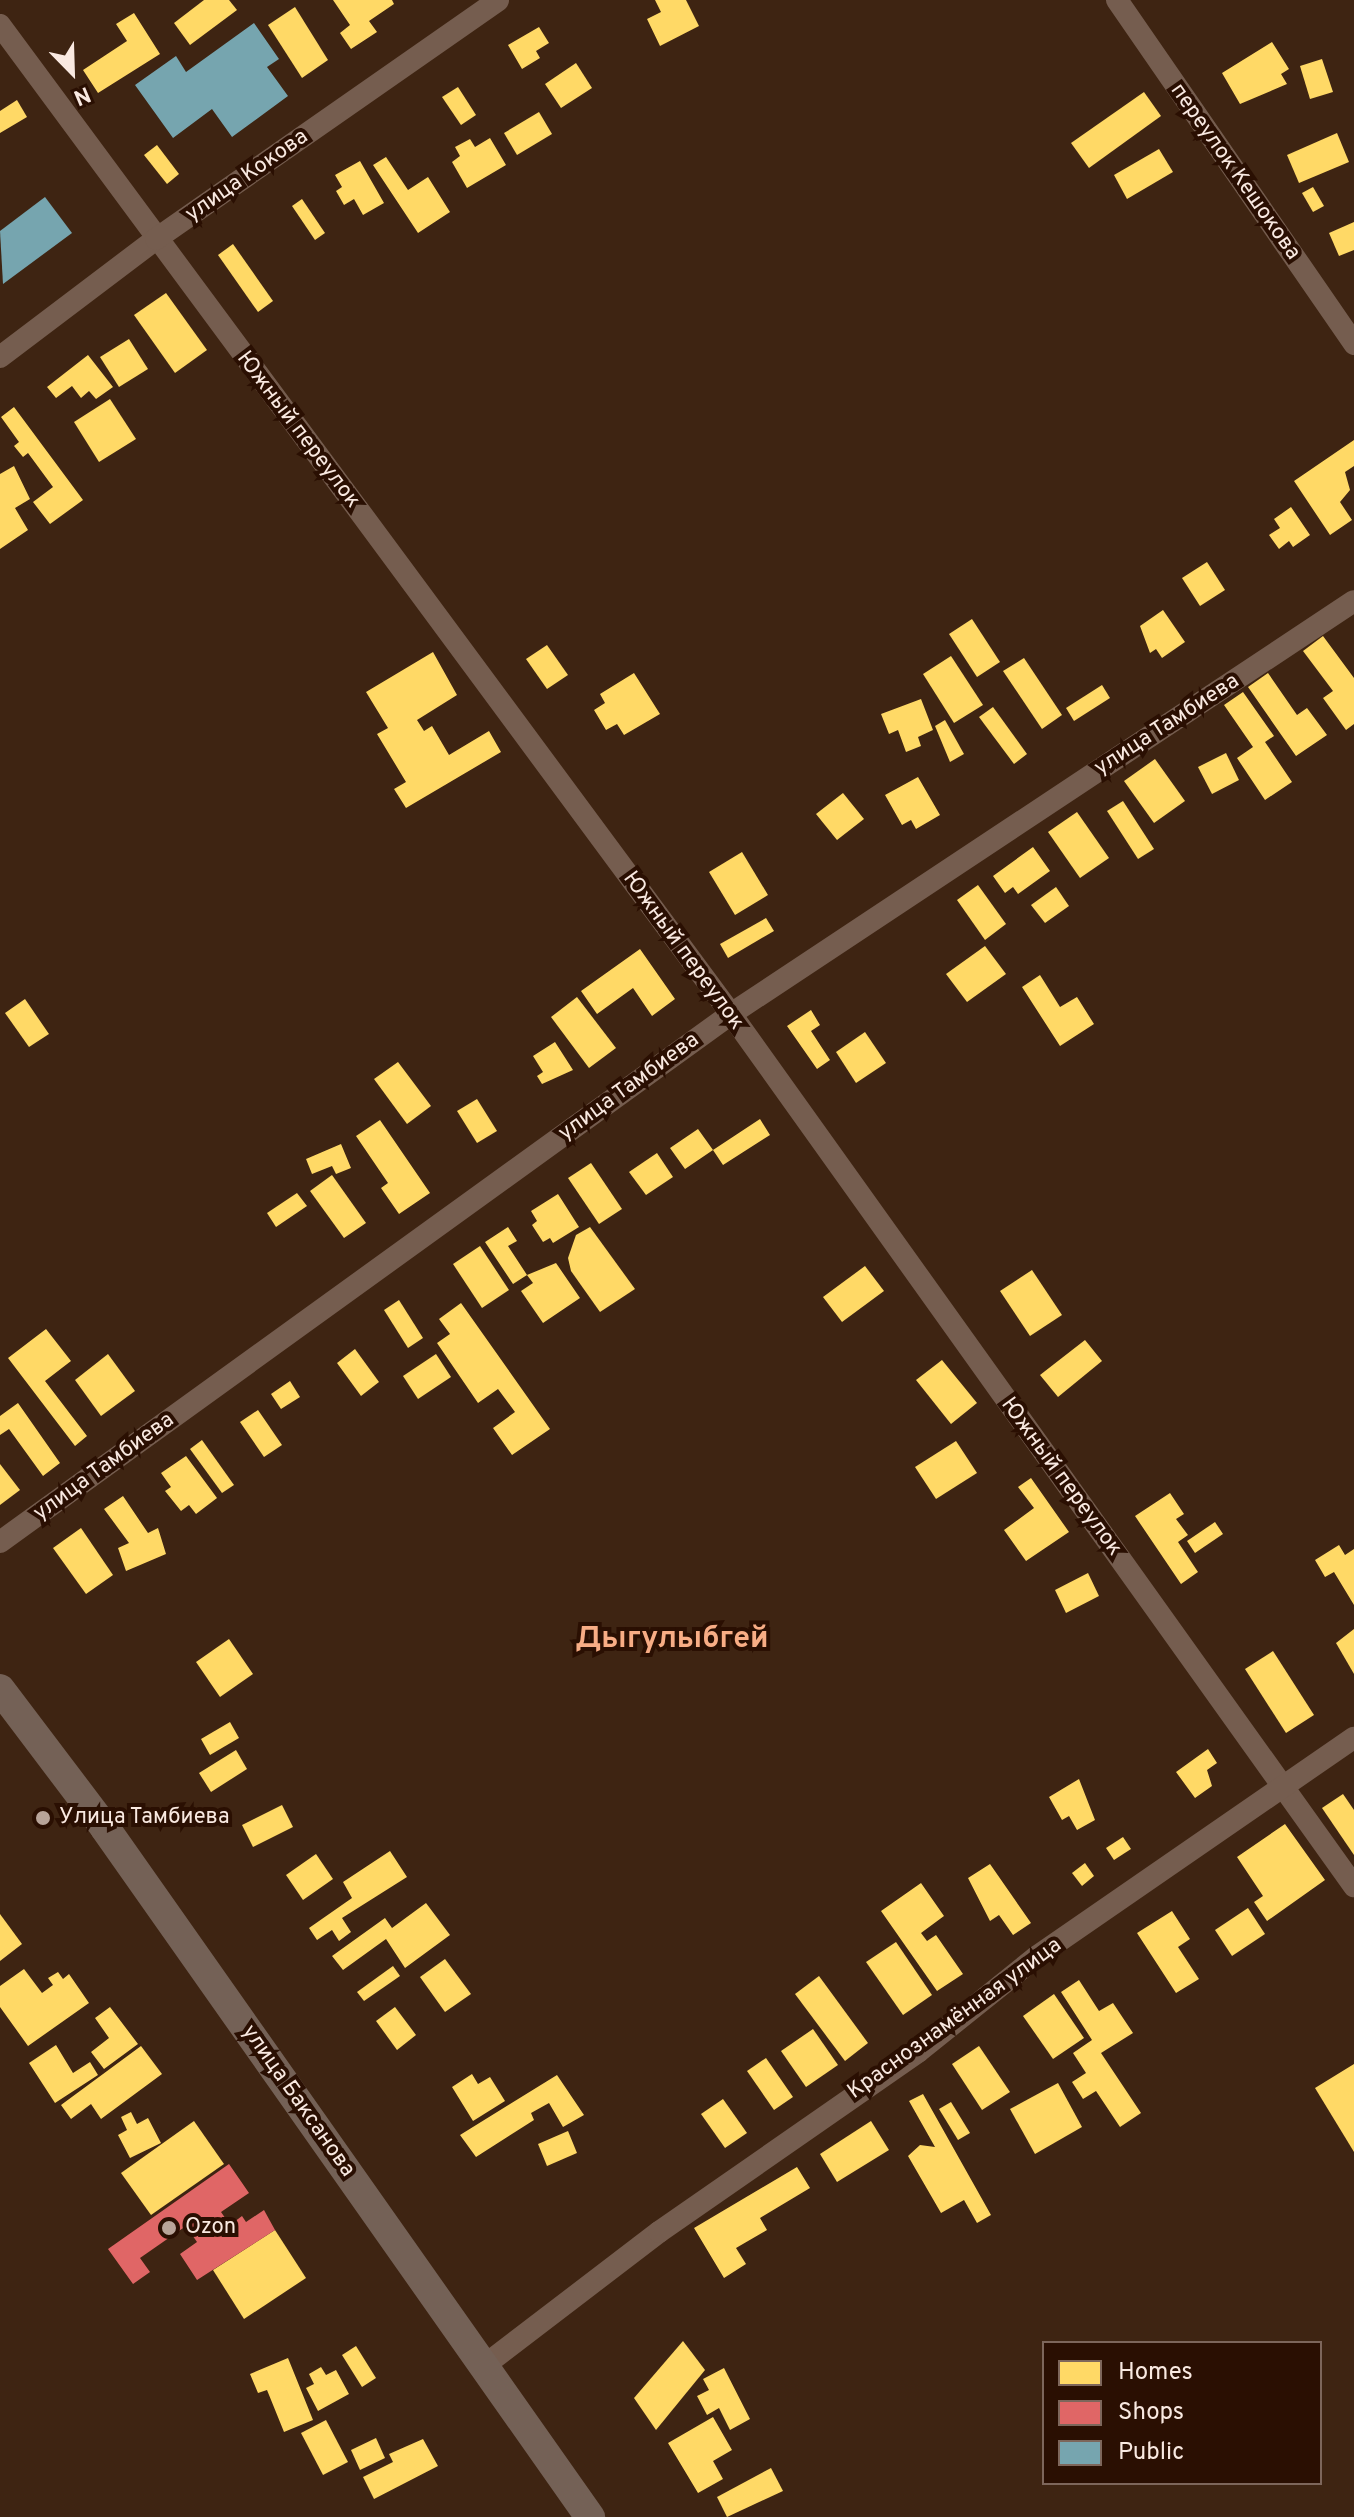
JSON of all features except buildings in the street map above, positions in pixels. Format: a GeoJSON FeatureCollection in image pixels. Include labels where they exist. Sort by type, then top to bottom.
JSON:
{"type":"FeatureCollection","features":[{"type":"Feature","properties":{"kind":"main road","name":"улица Баксанова"},"geometry":{"type":"LineString","coordinates":[[0,1689],[105,1828],[590,2517]]}},
{"type":"Feature","properties":{"kind":"street","name":"улица Кокова"},"geometry":{"type":"LineString","coordinates":[[0,357],[156,239],[498,0]]}},
{"type":"Feature","properties":{"kind":"street","name":"переулок Кешокова"},"geometry":{"type":"LineString","coordinates":[[1117,0],[1354,344]]}},
{"type":"Feature","properties":{"kind":"street","name":"Южный переулок"},"geometry":{"type":"LineString","coordinates":[[0,25],[731,1014],[1354,1886]]}},
{"type":"Feature","properties":{"kind":"street","name":"улица Тамбиева"},"geometry":{"type":"LineString","coordinates":[[0,1542],[731,1014],[1354,601]]}},
{"type":"Feature","properties":{"kind":"street","name":"Краснознамённая улица"},"geometry":{"type":"LineString","coordinates":[[485,2365],[659,2232],[918,2052],[1036,1957],[1354,1738]]}},
{"type":"Feature","properties":{"kind":"place","name":"Улица Тамбиева"},"geometry":{"type":"Point","coordinates":[43,1818]}},
{"type":"Feature","properties":{"kind":"place","name":"Ozon"},"geometry":{"type":"Point","coordinates":[169,2228]}},
{"type":"Feature","properties":{"kind":"district","name":"Дыгулыбгей"},"geometry":{"type":"Point","coordinates":[672,1640]}}]}
